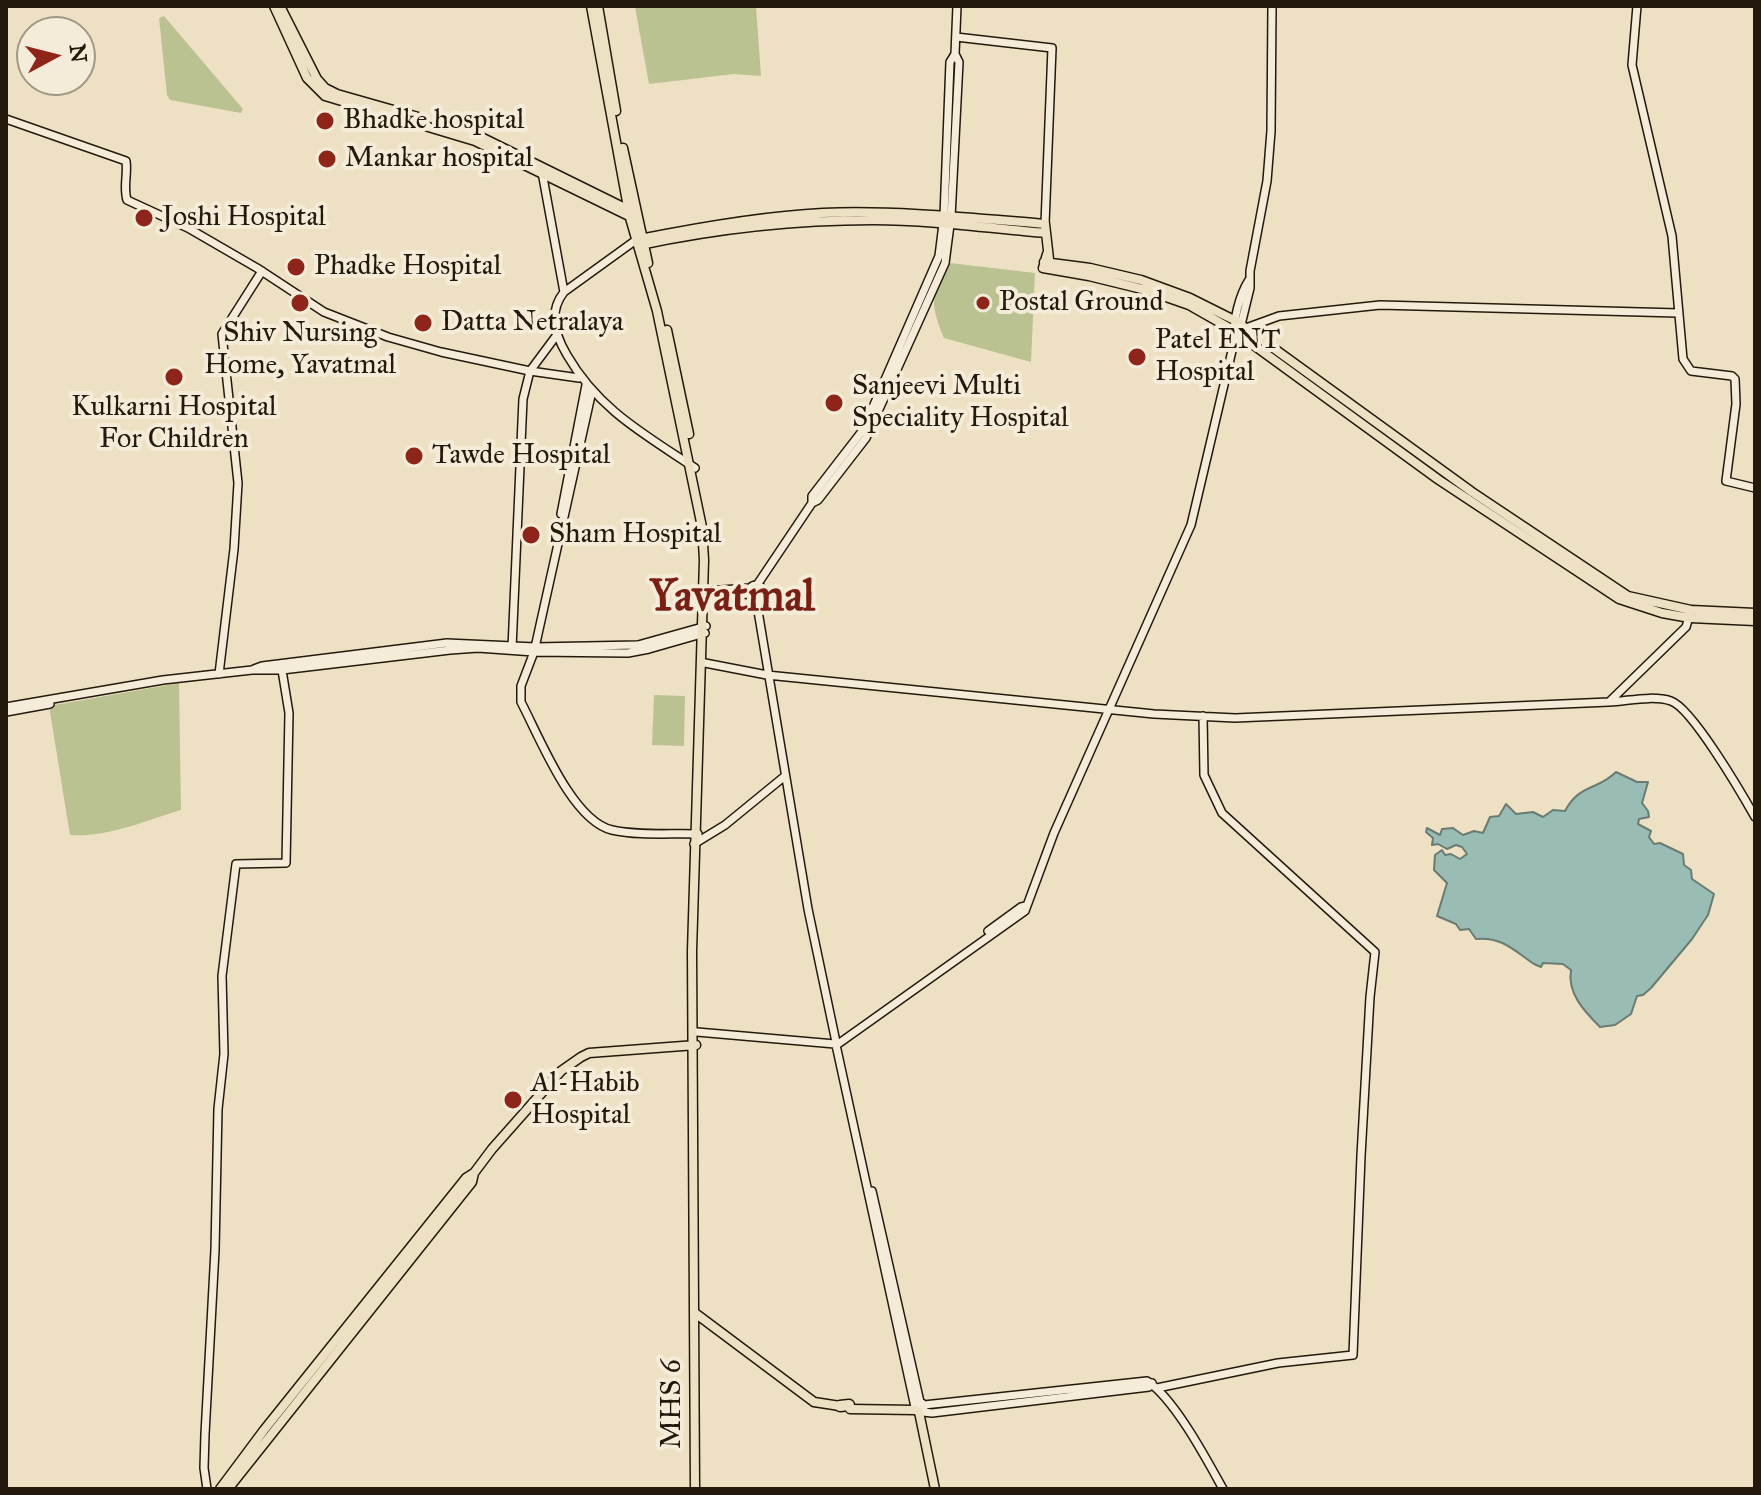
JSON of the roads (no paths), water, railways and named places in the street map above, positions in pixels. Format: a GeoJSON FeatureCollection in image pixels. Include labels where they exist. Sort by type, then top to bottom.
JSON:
{"type":"FeatureCollection","features":[{"type":"Feature","properties":{"kind":"main road"},"geometry":{"type":"LineString","coordinates":[[274,6],[307,78],[325,96],[475,141],[633,215]]}},
{"type":"Feature","properties":{"kind":"main road"},"geometry":{"type":"LineString","coordinates":[[280,6],[317,79],[329,91],[474,134],[542,172]]}},
{"type":"Feature","properties":{"kind":"main road"},"geometry":{"type":"LineString","coordinates":[[591,6],[633,215]]}},
{"type":"Feature","properties":{"kind":"main road"},"geometry":{"type":"LineString","coordinates":[[598,6],[638,243],[664,319],[702,527],[703,630],[696,839],[694,1045],[697,1489]]}},
{"type":"Feature","properties":{"kind":"main road"},"geometry":{"type":"LineString","coordinates":[[638,243],[757,219],[822,213],[874,212],[1045,228],[1048,262],[1141,280],[1190,298],[1600,580],[1628,596],[1691,614],[1755,621]]}},
{"type":"Feature","properties":{"kind":"main road"},"geometry":{"type":"LineString","coordinates":[[692,466],[707,523],[707,594],[703,630],[705,663],[696,839],[697,1032],[694,1045]]}},
{"type":"Feature","properties":{"kind":"main road"},"geometry":{"type":"LineString","coordinates":[[1691,614],[1755,613]]}},
{"type":"Feature","properties":{"kind":"main road"},"geometry":{"type":"LineString","coordinates":[[220,1489],[273,1418],[466,1178],[474,1173],[561,1071],[589,1053],[694,1045]]}},
{"type":"Feature","properties":{"kind":"main road"},"geometry":{"type":"LineString","coordinates":[[228,1489],[472,1182],[474,1173]]}},
{"type":"Feature","properties":{"kind":"main road"},"geometry":{"type":"LineString","coordinates":[[697,1316],[814,1402],[845,1407],[919,1408],[936,1489]]}},
{"type":"Feature","properties":{"kind":"street"},"geometry":{"type":"LineString","coordinates":[[957,6],[955,54],[950,62],[945,263],[859,443],[812,496],[812,503],[753,591],[808,909],[919,1408],[1147,1381],[1154,1386],[1204,1456],[1223,1489]]}},
{"type":"Feature","properties":{"kind":"street"},"geometry":{"type":"LineString","coordinates":[[697,1032],[837,1044],[1021,914],[1026,906],[1108,707],[1191,525],[1238,329],[1245,286],[1249,280],[1267,181],[1272,6]]}},
{"type":"Feature","properties":{"kind":"street"},"geometry":{"type":"LineString","coordinates":[[1637,6],[1632,65],[1672,236],[1682,356],[1687,368],[1695,372],[1732,376],[1735,379],[1736,404],[1726,481],[1755,488]]}},
{"type":"Feature","properties":{"kind":"street"},"geometry":{"type":"LineString","coordinates":[[956,37],[1052,48],[1045,228]]}},
{"type":"Feature","properties":{"kind":"street"},"geometry":{"type":"LineString","coordinates":[[6,119],[126,161],[124,192],[127,200],[188,228],[324,312],[385,336],[441,352],[579,378]]}},
{"type":"Feature","properties":{"kind":"street"},"geometry":{"type":"LineString","coordinates":[[542,172],[564,292]]}},
{"type":"Feature","properties":{"kind":"street"},"geometry":{"type":"LineString","coordinates":[[638,243],[564,292],[557,300],[554,320],[556,336],[579,378],[611,411],[692,466]]}},
{"type":"Feature","properties":{"kind":"street"},"geometry":{"type":"LineString","coordinates":[[219,674],[238,483],[222,334],[262,271]]}},
{"type":"Feature","properties":{"kind":"street"},"geometry":{"type":"LineString","coordinates":[[1238,329],[1279,316],[1380,305],[1678,313]]}},
{"type":"Feature","properties":{"kind":"street"},"geometry":{"type":"LineString","coordinates":[[512,648],[523,399],[530,371],[556,336]]}},
{"type":"Feature","properties":{"kind":"street"},"geometry":{"type":"LineString","coordinates":[[589,388],[561,525],[521,686],[521,702],[575,801],[593,822],[612,830],[696,839],[785,776]]}},
{"type":"Feature","properties":{"kind":"street"},"geometry":{"type":"LineString","coordinates":[[707,594],[753,591]]}},
{"type":"Feature","properties":{"kind":"street"},"geometry":{"type":"LineString","coordinates":[[1609,702],[1686,627],[1691,614]]}},
{"type":"Feature","properties":{"kind":"street"},"geometry":{"type":"LineString","coordinates":[[6,709],[170,681],[447,643],[532,651],[634,652],[703,630]]}},
{"type":"Feature","properties":{"kind":"street"},"geometry":{"type":"LineString","coordinates":[[705,663],[767,675],[1157,714],[1235,718],[1661,699],[1674,702],[1686,711],[1755,817]]}},
{"type":"Feature","properties":{"kind":"street"},"geometry":{"type":"LineString","coordinates":[[207,1489],[205,1434],[215,1255],[218,1109],[224,1054],[224,959],[236,864],[286,863],[289,713],[282,667]]}},
{"type":"Feature","properties":{"kind":"street"},"geometry":{"type":"LineString","coordinates":[[1154,1386],[1278,1363],[1353,1355],[1360,1168],[1375,952],[1222,813],[1208,786],[1204,768],[1203,716]]}},
{"type":"Feature","properties":{"kind":"water"},"geometry":{"type":"Polygon","coordinates":[[[1616,772],[1637,782],[1648,782],[1642,803],[1649,817],[1639,819],[1638,824],[1651,831],[1649,837],[1654,844],[1660,843],[1683,854],[1684,865],[1691,870],[1692,879],[1714,894],[1708,915],[1692,939],[1651,988],[1637,996],[1631,1014],[1615,1025],[1600,1027],[1578,1001],[1570,978],[1571,970],[1563,964],[1543,963],[1541,967],[1507,946],[1493,940],[1476,939],[1469,929],[1460,930],[1456,924],[1437,916],[1447,883],[1434,870],[1435,855],[1442,850],[1445,855],[1451,854],[1460,859],[1467,854],[1456,845],[1447,849],[1438,844],[1432,845],[1433,838],[1426,832],[1427,828],[1440,835],[1442,829],[1453,828],[1463,835],[1474,831],[1483,833],[1490,817],[1499,816],[1506,804],[1516,814],[1533,812],[1543,817],[1553,810],[1565,811],[1583,791],[1616,772]]]}},
{"type":"Feature","properties":{"kind":"place","name":"Bhadke hospital"},"geometry":{"type":"Point","coordinates":[325,121]}},
{"type":"Feature","properties":{"kind":"place","name":"Mankar hospital"},"geometry":{"type":"Point","coordinates":[327,159]}},
{"type":"Feature","properties":{"kind":"place","name":"Joshi Hospital"},"geometry":{"type":"Point","coordinates":[144,218]}},
{"type":"Feature","properties":{"kind":"place","name":"Phadke Hospital"},"geometry":{"type":"Point","coordinates":[296,267]}},
{"type":"Feature","properties":{"kind":"place","name":"Shiv Nursing Home, Yavatmal"},"geometry":{"type":"Point","coordinates":[300,303]}},
{"type":"Feature","properties":{"kind":"place","name":"Postal Ground"},"geometry":{"type":"Point","coordinates":[983,303]}},
{"type":"Feature","properties":{"kind":"place","name":"Datta Netralaya"},"geometry":{"type":"Point","coordinates":[423,323]}},
{"type":"Feature","properties":{"kind":"place","name":"Patel ENT Hospital"},"geometry":{"type":"Point","coordinates":[1137,357]}},
{"type":"Feature","properties":{"kind":"place","name":"Kulkarni Hospital For Children"},"geometry":{"type":"Point","coordinates":[174,377]}},
{"type":"Feature","properties":{"kind":"place","name":"Sanjeevi Multi Speciality Hospital"},"geometry":{"type":"Point","coordinates":[834,403]}},
{"type":"Feature","properties":{"kind":"place","name":"Tawde Hospital"},"geometry":{"type":"Point","coordinates":[414,456]}},
{"type":"Feature","properties":{"kind":"place","name":"Sham Hospital"},"geometry":{"type":"Point","coordinates":[531,535]}},
{"type":"Feature","properties":{"kind":"place","name":"Al-Habib Hospital"},"geometry":{"type":"Point","coordinates":[513,1100]}},
{"type":"Feature","properties":{"kind":"district","name":"Yavatmal"},"geometry":{"type":"Point","coordinates":[732,599]}}]}
